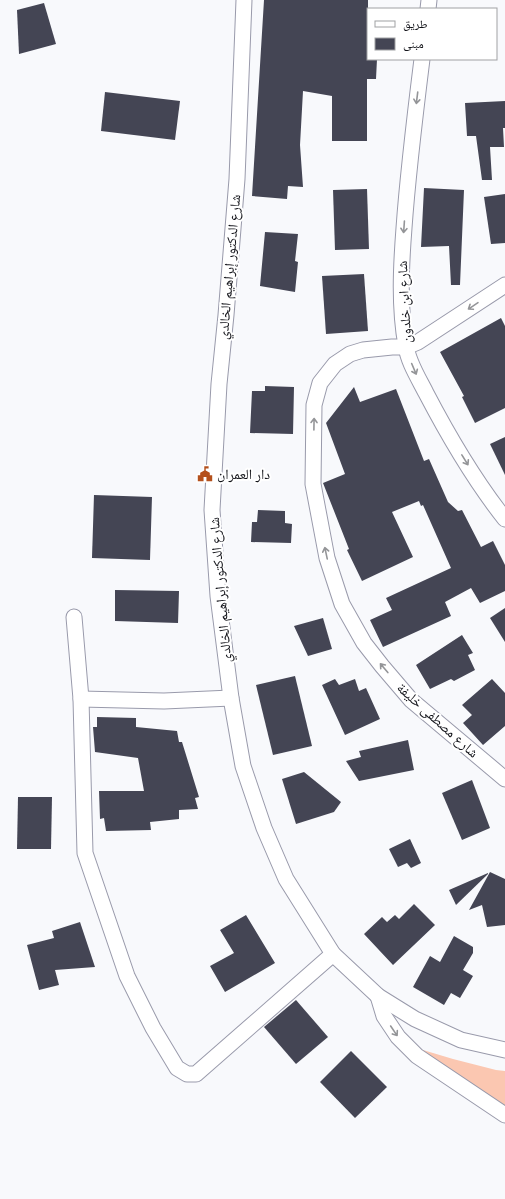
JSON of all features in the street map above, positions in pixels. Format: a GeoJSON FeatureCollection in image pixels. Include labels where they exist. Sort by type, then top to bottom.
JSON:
{"type":"FeatureCollection","features":[{"type":"Feature","properties":{"kind":"street","name":"شارع الدكتور إبراهيم الخالدي"},"geometry":{"type":"LineString","coordinates":[[244,0],[237,179],[226,315],[218,384],[212,510],[218,596],[231,698],[243,766],[264,828],[286,880],[333,954],[378,996],[415,1019],[461,1040],[505,1050]]}},
{"type":"Feature","properties":{"kind":"street","name":"شارع ابن خلدون"},"geometry":{"type":"LineString","coordinates":[[422,60],[406,198],[400,274],[406,347],[415,371],[444,427],[487,496],[500,505],[505,519]]}},
{"type":"Feature","properties":{"kind":"street","name":"شارع مصطفى خليفة"},"geometry":{"type":"LineString","coordinates":[[505,285],[418,342],[406,347],[363,350],[350,354],[335,364],[320,383],[314,405],[313,484],[327,558],[342,604],[364,642],[411,700],[505,779]]}},
{"type":"Feature","properties":{"kind":"street"},"geometry":{"type":"LineString","coordinates":[[74,617],[81,699],[85,853],[127,976],[153,1028],[177,1068],[187,1074],[196,1074],[333,954]]}},
{"type":"Feature","properties":{"kind":"street"},"geometry":{"type":"LineString","coordinates":[[81,699],[164,701],[231,698]]}},
{"type":"Feature","properties":{"kind":"street"},"geometry":{"type":"LineString","coordinates":[[378,996],[384,1016],[398,1037],[417,1056],[505,1115]]}},
{"type":"Feature","properties":{"kind":"shaded area"},"geometry":{"type":"Polygon","coordinates":[[[413,1047],[453,1059],[505,1071],[505,1107],[413,1047]]]}},
{"type":"Feature","properties":{"kind":"building"},"geometry":{"type":"Polygon","coordinates":[[[264,0],[368,0],[367,60],[377,60],[376,79],[367,79],[367,141],[332,141],[332,96],[303,91],[300,145],[303,187],[288,186],[287,199],[252,196],[264,0]]]}},
{"type":"Feature","properties":{"kind":"building"},"geometry":{"type":"Polygon","coordinates":[[[44,3],[56,44],[19,54],[17,10],[44,3]]]}},
{"type":"Feature","properties":{"kind":"building"},"geometry":{"type":"Polygon","coordinates":[[[105,92],[180,101],[175,140],[101,131],[105,92]]]}},
{"type":"Feature","properties":{"kind":"building"},"geometry":{"type":"Polygon","coordinates":[[[505,101],[505,128],[503,128],[504,147],[490,147],[492,180],[482,180],[476,136],[467,136],[465,103],[505,101]]]}},
{"type":"Feature","properties":{"kind":"building"},"geometry":{"type":"Polygon","coordinates":[[[424,188],[464,190],[460,285],[451,285],[449,246],[421,247],[424,188]]]}},
{"type":"Feature","properties":{"kind":"building"},"geometry":{"type":"Polygon","coordinates":[[[367,189],[369,249],[335,250],[333,190],[367,189]]]}},
{"type":"Feature","properties":{"kind":"building"},"geometry":{"type":"Polygon","coordinates":[[[505,194],[505,243],[491,244],[484,197],[505,194]]]}},
{"type":"Feature","properties":{"kind":"building"},"geometry":{"type":"Polygon","coordinates":[[[265,232],[298,234],[295,261],[298,262],[295,292],[260,286],[265,232]]]}},
{"type":"Feature","properties":{"kind":"building"},"geometry":{"type":"Polygon","coordinates":[[[364,274],[368,331],[326,334],[322,276],[364,274]]]}},
{"type":"Feature","properties":{"kind":"building"},"geometry":{"type":"Polygon","coordinates":[[[501,318],[505,326],[505,408],[475,423],[462,397],[464,396],[440,352],[501,318]]]}},
{"type":"Feature","properties":{"kind":"building"},"geometry":{"type":"Polygon","coordinates":[[[265,386],[294,387],[293,434],[250,433],[252,391],[265,391],[265,386]]]}},
{"type":"Feature","properties":{"kind":"building"},"geometry":{"type":"Polygon","coordinates":[[[354,387],[360,402],[396,389],[424,461],[429,459],[448,502],[458,511],[462,510],[481,547],[493,541],[505,565],[505,591],[480,603],[471,588],[445,602],[451,616],[383,647],[370,620],[392,610],[386,598],[451,568],[423,505],[421,506],[419,501],[392,512],[413,557],[362,581],[347,550],[349,549],[323,483],[345,474],[326,423],[354,387]]]}},
{"type":"Feature","properties":{"kind":"building"},"geometry":{"type":"Polygon","coordinates":[[[505,437],[505,475],[490,444],[505,437]]]}},
{"type":"Feature","properties":{"kind":"building"},"geometry":{"type":"Polygon","coordinates":[[[94,495],[152,497],[150,560],[92,558],[94,495]]]}},
{"type":"Feature","properties":{"kind":"building"},"geometry":{"type":"Polygon","coordinates":[[[258,510],[285,511],[285,523],[292,524],[291,543],[251,542],[252,522],[257,522],[258,510]]]}},
{"type":"Feature","properties":{"kind":"building"},"geometry":{"type":"Polygon","coordinates":[[[115,590],[179,591],[178,623],[115,621],[115,590]]]}},
{"type":"Feature","properties":{"kind":"building"},"geometry":{"type":"Polygon","coordinates":[[[505,608],[505,642],[490,618],[505,608]]]}},
{"type":"Feature","properties":{"kind":"building"},"geometry":{"type":"Polygon","coordinates":[[[323,618],[332,649],[308,656],[294,626],[323,618]]]}},
{"type":"Feature","properties":{"kind":"building"},"geometry":{"type":"Polygon","coordinates":[[[462,635],[473,653],[468,655],[475,670],[454,681],[451,679],[430,689],[416,665],[462,635]]]}},
{"type":"Feature","properties":{"kind":"building"},"geometry":{"type":"Polygon","coordinates":[[[295,676],[312,746],[273,755],[256,685],[295,676]]]}},
{"type":"Feature","properties":{"kind":"building"},"geometry":{"type":"Polygon","coordinates":[[[335,679],[339,685],[355,679],[359,691],[366,688],[380,719],[345,735],[322,685],[335,679]]]}},
{"type":"Feature","properties":{"kind":"building"},"geometry":{"type":"Polygon","coordinates":[[[492,679],[505,693],[505,726],[483,745],[463,723],[472,715],[462,705],[492,679]]]}},
{"type":"Feature","properties":{"kind":"building"},"geometry":{"type":"Polygon","coordinates":[[[97,717],[136,718],[136,727],[177,731],[179,742],[182,742],[199,797],[195,798],[198,809],[179,810],[179,819],[150,822],[151,830],[106,831],[104,818],[100,819],[99,791],[144,791],[138,758],[95,752],[93,727],[97,727],[97,717]]]}},
{"type":"Feature","properties":{"kind":"building"},"geometry":{"type":"Polygon","coordinates":[[[408,740],[414,770],[359,781],[346,761],[361,757],[359,751],[408,740]]]}},
{"type":"Feature","properties":{"kind":"building"},"geometry":{"type":"Polygon","coordinates":[[[304,772],[341,802],[334,812],[296,824],[282,779],[304,772]]]}},
{"type":"Feature","properties":{"kind":"building"},"geometry":{"type":"Polygon","coordinates":[[[472,780],[490,828],[462,840],[442,793],[472,780]]]}},
{"type":"Feature","properties":{"kind":"building"},"geometry":{"type":"Polygon","coordinates":[[[18,797],[52,797],[51,849],[17,849],[18,797]]]}},
{"type":"Feature","properties":{"kind":"building"},"geometry":{"type":"Polygon","coordinates":[[[410,839],[421,863],[411,868],[407,863],[398,867],[389,849],[410,839]]]}},
{"type":"Feature","properties":{"kind":"building"},"geometry":{"type":"Polygon","coordinates":[[[490,872],[505,879],[505,925],[487,927],[482,905],[469,910],[490,872]]]}},
{"type":"Feature","properties":{"kind":"building"},"geometry":{"type":"Polygon","coordinates":[[[488,874],[456,905],[449,890],[488,874]]]}},
{"type":"Feature","properties":{"kind":"building"},"geometry":{"type":"Polygon","coordinates":[[[414,904],[435,925],[393,965],[364,934],[382,917],[387,922],[395,915],[399,919],[414,904]]]}},
{"type":"Feature","properties":{"kind":"building"},"geometry":{"type":"Polygon","coordinates":[[[246,915],[275,963],[225,992],[210,966],[234,953],[220,930],[246,915]]]}},
{"type":"Feature","properties":{"kind":"building"},"geometry":{"type":"Polygon","coordinates":[[[80,922],[95,967],[55,970],[59,985],[39,990],[27,945],[54,938],[52,931],[80,922]]]}},
{"type":"Feature","properties":{"kind":"building"},"geometry":{"type":"Polygon","coordinates":[[[454,936],[473,947],[473,953],[463,970],[473,976],[460,998],[451,993],[444,1005],[413,987],[430,956],[440,962],[454,936]]]}},
{"type":"Feature","properties":{"kind":"building"},"geometry":{"type":"Polygon","coordinates":[[[296,1000],[328,1037],[296,1064],[264,1027],[296,1000]]]}},
{"type":"Feature","properties":{"kind":"building"},"geometry":{"type":"Polygon","coordinates":[[[351,1051],[387,1087],[355,1118],[320,1082],[351,1051]]]}},
{"type":"Feature","properties":{"kind":"place","name":"دار العمران"},"geometry":{"type":"Point","coordinates":[205,474]}}]}
